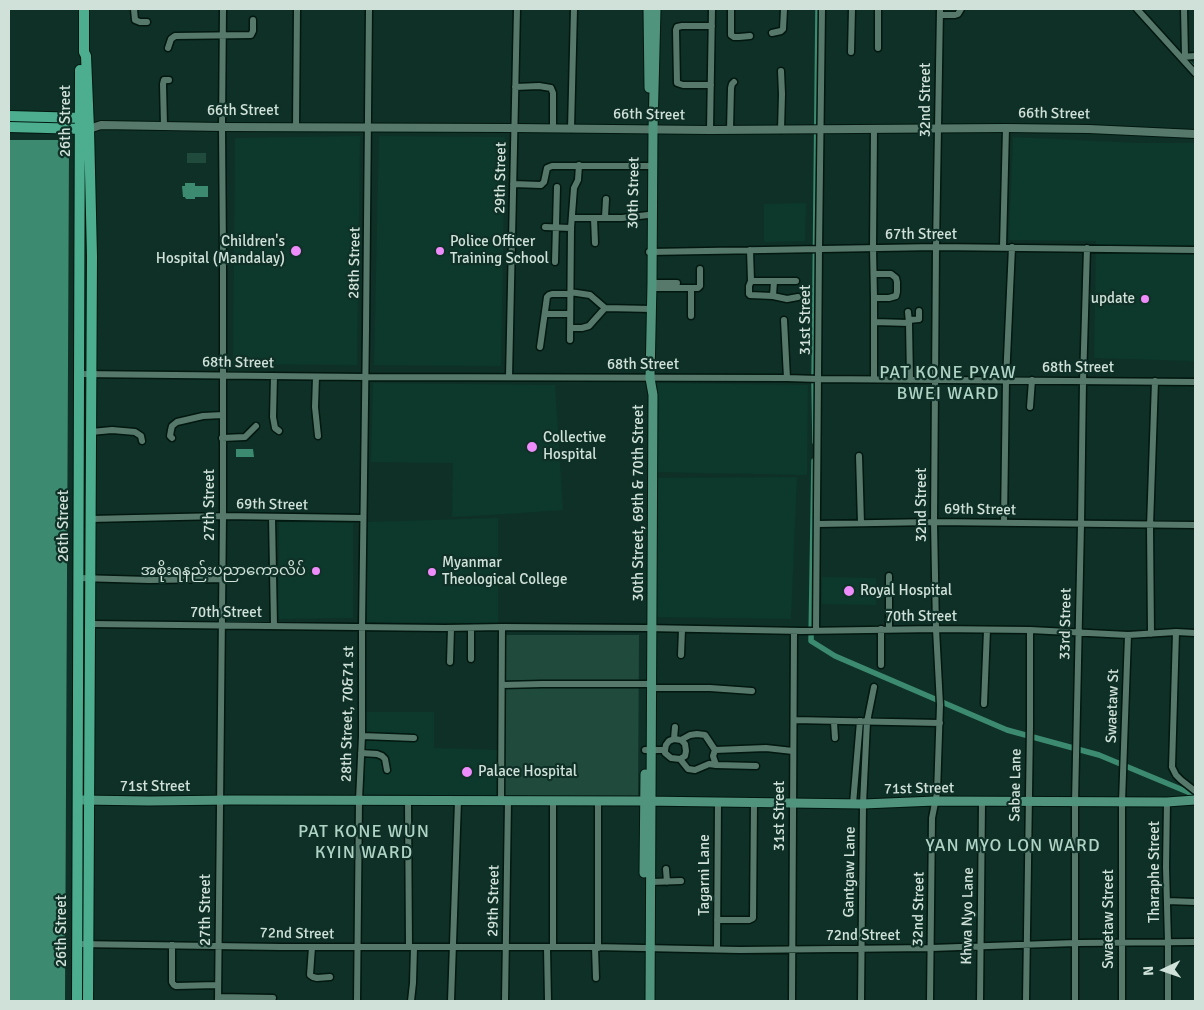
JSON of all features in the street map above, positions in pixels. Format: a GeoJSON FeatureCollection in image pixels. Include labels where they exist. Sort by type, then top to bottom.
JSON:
{"type":"FeatureCollection","features":[{"type":"Feature","properties":{"kind":"main road","name":"26th Street"},"geometry":{"type":"LineString","coordinates":[[84,9],[84,52],[80,56],[92,256],[88,1001]]}},
{"type":"Feature","properties":{"kind":"main road","name":"30th Street"},"geometry":{"type":"LineString","coordinates":[[648,9],[652,53]]}},
{"type":"Feature","properties":{"kind":"main road","name":"30th Street"},"geometry":{"type":"LineString","coordinates":[[649,378],[652,53],[656,9]]}},
{"type":"Feature","properties":{"kind":"main road","name":"66th Street"},"geometry":{"type":"LineString","coordinates":[[9,116],[85,123]]}},
{"type":"Feature","properties":{"kind":"main road","name":"26th Street"},"geometry":{"type":"LineString","coordinates":[[77,1001],[79,374],[85,123]]}},
{"type":"Feature","properties":{"kind":"main road","name":"66th Street"},"geometry":{"type":"LineString","coordinates":[[9,127],[85,123]]}},
{"type":"Feature","properties":{"kind":"main road","name":"30th Street"},"geometry":{"type":"LineString","coordinates":[[650,309],[652,286],[648,216],[648,166],[651,130]]}},
{"type":"Feature","properties":{"kind":"main road","name":"30th Street, 69th & 70th Street"},"geometry":{"type":"LineString","coordinates":[[648,801],[651,417],[649,378]]}},
{"type":"Feature","properties":{"kind":"main road","name":"71st Street"},"geometry":{"type":"LineString","coordinates":[[77,800],[648,801],[793,804],[1168,802],[1195,800]]}},
{"type":"Feature","properties":{"kind":"main road"},"geometry":{"type":"LineString","coordinates":[[645,1001],[650,882],[648,801]]}},
{"type":"Feature","properties":{"kind":"main road"},"geometry":{"type":"LineString","coordinates":[[648,801],[647,948],[650,1001]]}},
{"type":"Feature","properties":{"kind":"street"},"geometry":{"type":"LineString","coordinates":[[134,9],[135,20],[147,22]]}},
{"type":"Feature","properties":{"kind":"street","name":"27th Street"},"geometry":{"type":"LineString","coordinates":[[218,999],[223,516],[223,9]]}},
{"type":"Feature","properties":{"kind":"street"},"geometry":{"type":"LineString","coordinates":[[296,127],[297,9]]}},
{"type":"Feature","properties":{"kind":"street","name":"28th Street"},"geometry":{"type":"LineString","coordinates":[[363,518],[369,9]]}},
{"type":"Feature","properties":{"kind":"street","name":"29th Street"},"geometry":{"type":"LineString","coordinates":[[509,377],[517,9]]}},
{"type":"Feature","properties":{"kind":"street"},"geometry":{"type":"LineString","coordinates":[[571,129],[574,9]]}},
{"type":"Feature","properties":{"kind":"street"},"geometry":{"type":"LineString","coordinates":[[710,130],[712,9]]}},
{"type":"Feature","properties":{"kind":"street"},"geometry":{"type":"LineString","coordinates":[[731,9],[731,35],[734,37],[750,36]]}},
{"type":"Feature","properties":{"kind":"street"},"geometry":{"type":"LineString","coordinates":[[772,32],[783,29],[784,9]]}},
{"type":"Feature","properties":{"kind":"street","name":"31st Street"},"geometry":{"type":"LineString","coordinates":[[814,631],[818,524],[818,249],[815,130],[822,9]]}},
{"type":"Feature","properties":{"kind":"street"},"geometry":{"type":"LineString","coordinates":[[851,52],[852,9]]}},
{"type":"Feature","properties":{"kind":"street"},"geometry":{"type":"LineString","coordinates":[[878,9],[878,48]]}},
{"type":"Feature","properties":{"kind":"street"},"geometry":{"type":"LineString","coordinates":[[940,12],[955,15],[961,9]]}},
{"type":"Feature","properties":{"kind":"street"},"geometry":{"type":"LineString","coordinates":[[1137,9],[1183,57],[1195,73]]}},
{"type":"Feature","properties":{"kind":"street"},"geometry":{"type":"LineString","coordinates":[[1183,57],[1184,9]]}},
{"type":"Feature","properties":{"kind":"street","name":"32nd Street"},"geometry":{"type":"LineString","coordinates":[[930,1001],[932,818],[937,793],[940,723],[934,522],[940,12]]}},
{"type":"Feature","properties":{"kind":"street"},"geometry":{"type":"LineString","coordinates":[[168,48],[175,36],[251,35],[253,20]]}},
{"type":"Feature","properties":{"kind":"street"},"geometry":{"type":"LineString","coordinates":[[711,85],[683,85],[677,83],[676,30],[682,26],[712,26]]}},
{"type":"Feature","properties":{"kind":"street"},"geometry":{"type":"LineString","coordinates":[[1183,57],[1195,56]]}},
{"type":"Feature","properties":{"kind":"street"},"geometry":{"type":"LineString","coordinates":[[781,71],[781,130]]}},
{"type":"Feature","properties":{"kind":"street"},"geometry":{"type":"LineString","coordinates":[[164,126],[163,84],[164,80],[169,80]]}},
{"type":"Feature","properties":{"kind":"street"},"geometry":{"type":"LineString","coordinates":[[730,130],[731,88],[734,82]]}},
{"type":"Feature","properties":{"kind":"street"},"geometry":{"type":"LineString","coordinates":[[515,87],[540,86],[551,88],[553,93],[553,128]]}},
{"type":"Feature","properties":{"kind":"street","name":"66th Street"},"geometry":{"type":"LineString","coordinates":[[85,123],[101,125],[222,127],[651,130],[1006,128],[1090,129],[1195,134]]}},
{"type":"Feature","properties":{"kind":"street"},"geometry":{"type":"LineString","coordinates":[[1003,248],[1006,128]]}},
{"type":"Feature","properties":{"kind":"street"},"geometry":{"type":"LineString","coordinates":[[874,130],[874,379]]}},
{"type":"Feature","properties":{"kind":"street"},"geometry":{"type":"LineString","coordinates":[[570,340],[571,228],[574,188],[578,180],[578,165]]}},
{"type":"Feature","properties":{"kind":"street"},"geometry":{"type":"LineString","coordinates":[[513,184],[541,185],[544,182],[548,168],[552,166],[648,166]]}},
{"type":"Feature","properties":{"kind":"street"},"geometry":{"type":"LineString","coordinates":[[555,262],[557,188]]}},
{"type":"Feature","properties":{"kind":"street"},"geometry":{"type":"LineString","coordinates":[[605,217],[606,199]]}},
{"type":"Feature","properties":{"kind":"street"},"geometry":{"type":"LineString","coordinates":[[572,218],[648,216]]}},
{"type":"Feature","properties":{"kind":"street"},"geometry":{"type":"LineString","coordinates":[[594,218],[594,243]]}},
{"type":"Feature","properties":{"kind":"street"},"geometry":{"type":"LineString","coordinates":[[545,227],[571,228]]}},
{"type":"Feature","properties":{"kind":"street","name":"67th Street"},"geometry":{"type":"LineString","coordinates":[[650,252],[936,247],[1195,250]]}},
{"type":"Feature","properties":{"kind":"street"},"geometry":{"type":"LineString","coordinates":[[1004,522],[1006,380],[1012,247]]}},
{"type":"Feature","properties":{"kind":"street","name":"33rd Street"},"geometry":{"type":"LineString","coordinates":[[1075,1001],[1075,802],[1087,248]]}},
{"type":"Feature","properties":{"kind":"street"},"geometry":{"type":"LineString","coordinates":[[750,250],[750,295],[798,297]]}},
{"type":"Feature","properties":{"kind":"street"},"geometry":{"type":"LineString","coordinates":[[652,286],[698,288],[700,269]]}},
{"type":"Feature","properties":{"kind":"street"},"geometry":{"type":"LineString","coordinates":[[874,274],[891,274],[896,278],[897,282],[896,296],[874,298]]}},
{"type":"Feature","properties":{"kind":"street"},"geometry":{"type":"LineString","coordinates":[[751,281],[796,281]]}},
{"type":"Feature","properties":{"kind":"street"},"geometry":{"type":"LineString","coordinates":[[773,296],[774,281]]}},
{"type":"Feature","properties":{"kind":"street"},"geometry":{"type":"LineString","coordinates":[[652,286],[677,283]]}},
{"type":"Feature","properties":{"kind":"street"},"geometry":{"type":"LineString","coordinates":[[691,289],[691,316]]}},
{"type":"Feature","properties":{"kind":"street"},"geometry":{"type":"LineString","coordinates":[[540,346],[547,297],[549,295],[570,293],[590,295],[605,308],[650,309]]}},
{"type":"Feature","properties":{"kind":"street"},"geometry":{"type":"LineString","coordinates":[[570,328],[589,326],[605,308]]}},
{"type":"Feature","properties":{"kind":"street"},"geometry":{"type":"LineString","coordinates":[[874,322],[909,322],[919,319],[919,311]]}},
{"type":"Feature","properties":{"kind":"street"},"geometry":{"type":"LineString","coordinates":[[908,312],[910,380]]}},
{"type":"Feature","properties":{"kind":"street"},"geometry":{"type":"LineString","coordinates":[[545,314],[570,314]]}},
{"type":"Feature","properties":{"kind":"street"},"geometry":{"type":"LineString","coordinates":[[784,320],[787,378]]}},
{"type":"Feature","properties":{"kind":"street","name":"68th Street"},"geometry":{"type":"LineString","coordinates":[[79,374],[1195,382]]}},
{"type":"Feature","properties":{"kind":"street"},"geometry":{"type":"LineString","coordinates":[[274,376],[273,417],[275,428],[278,431]]}},
{"type":"Feature","properties":{"kind":"street"},"geometry":{"type":"LineString","coordinates":[[316,377],[315,407],[318,436]]}},
{"type":"Feature","properties":{"kind":"street"},"geometry":{"type":"LineString","coordinates":[[1030,407],[1032,380]]}},
{"type":"Feature","properties":{"kind":"street"},"geometry":{"type":"LineString","coordinates":[[1151,634],[1150,526],[1155,381]]}},
{"type":"Feature","properties":{"kind":"street"},"geometry":{"type":"LineString","coordinates":[[172,438],[170,430],[177,422],[202,416],[222,415]]}},
{"type":"Feature","properties":{"kind":"street"},"geometry":{"type":"LineString","coordinates":[[222,438],[245,437],[256,426]]}},
{"type":"Feature","properties":{"kind":"street"},"geometry":{"type":"LineString","coordinates":[[91,432],[112,430],[135,432],[142,441]]}},
{"type":"Feature","properties":{"kind":"street"},"geometry":{"type":"LineString","coordinates":[[859,456],[861,523]]}},
{"type":"Feature","properties":{"kind":"street","name":"69th Street"},"geometry":{"type":"LineString","coordinates":[[90,519],[223,516],[363,518]]}},
{"type":"Feature","properties":{"kind":"street"},"geometry":{"type":"LineString","coordinates":[[272,517],[274,626]]}},
{"type":"Feature","properties":{"kind":"street","name":"28th Street, 70&71 st"},"geometry":{"type":"LineString","coordinates":[[357,1001],[359,800],[362,736],[363,518]]}},
{"type":"Feature","properties":{"kind":"street","name":"69th Street"},"geometry":{"type":"LineString","coordinates":[[818,524],[1004,522],[1150,526],[1195,525]]}},
{"type":"Feature","properties":{"kind":"street"},"geometry":{"type":"LineString","coordinates":[[889,629],[890,576]]}},
{"type":"Feature","properties":{"kind":"street"},"geometry":{"type":"LineString","coordinates":[[79,578],[149,580],[222,579]]}},
{"type":"Feature","properties":{"kind":"street","name":"70th Street"},"geometry":{"type":"LineString","coordinates":[[90,624],[649,628],[802,632],[936,628],[1128,635],[1176,632],[1195,633]]}},
{"type":"Feature","properties":{"kind":"street","name":"29th Street"},"geometry":{"type":"LineString","coordinates":[[502,627],[505,1001]]}},
{"type":"Feature","properties":{"kind":"street"},"geometry":{"type":"LineString","coordinates":[[450,662],[452,628]]}},
{"type":"Feature","properties":{"kind":"street"},"geometry":{"type":"LineString","coordinates":[[471,628],[471,659]]}},
{"type":"Feature","properties":{"kind":"street"},"geometry":{"type":"LineString","coordinates":[[681,655],[682,629]]}},
{"type":"Feature","properties":{"kind":"street"},"geometry":{"type":"LineString","coordinates":[[881,629],[881,665]]}},
{"type":"Feature","properties":{"kind":"street"},"geometry":{"type":"LineString","coordinates":[[984,704],[986,630]]}},
{"type":"Feature","properties":{"kind":"street","name":"Sabae Lane"},"geometry":{"type":"LineString","coordinates":[[1026,1001],[1030,630]]}},
{"type":"Feature","properties":{"kind":"street","name":"31st Street"},"geometry":{"type":"LineString","coordinates":[[792,1001],[794,631]]}},
{"type":"Feature","properties":{"kind":"street"},"geometry":{"type":"LineString","coordinates":[[1176,632],[1172,767],[1176,775],[1195,791]]}},
{"type":"Feature","properties":{"kind":"street","name":"Swaetaw St"},"geometry":{"type":"LineString","coordinates":[[1122,777],[1128,635]]}},
{"type":"Feature","properties":{"kind":"street"},"geometry":{"type":"LineString","coordinates":[[502,685],[649,685],[752,691]]}},
{"type":"Feature","properties":{"kind":"street","name":"Gantgaw Lane"},"geometry":{"type":"LineString","coordinates":[[861,1001],[863,804],[867,722],[874,687]]}},
{"type":"Feature","properties":{"kind":"street"},"geometry":{"type":"LineString","coordinates":[[794,720],[940,723]]}},
{"type":"Feature","properties":{"kind":"street"},"geometry":{"type":"LineString","coordinates":[[853,804],[860,721]]}},
{"type":"Feature","properties":{"kind":"street"},"geometry":{"type":"LineString","coordinates":[[834,722],[835,738]]}},
{"type":"Feature","properties":{"kind":"street"},"geometry":{"type":"LineString","coordinates":[[674,739],[675,727]]}},
{"type":"Feature","properties":{"kind":"street"},"geometry":{"type":"LineString","coordinates":[[664,750],[669,741],[674,739],[681,740],[690,735],[702,734],[715,750]]}},
{"type":"Feature","properties":{"kind":"street"},"geometry":{"type":"LineString","coordinates":[[362,736],[414,738]]}},
{"type":"Feature","properties":{"kind":"street"},"geometry":{"type":"LineString","coordinates":[[664,750],[671,758],[680,759],[685,756],[686,751],[685,744],[681,740]]}},
{"type":"Feature","properties":{"kind":"street"},"geometry":{"type":"LineString","coordinates":[[715,750],[766,748],[793,751]]}},
{"type":"Feature","properties":{"kind":"street"},"geometry":{"type":"LineString","coordinates":[[648,751],[664,750]]}},
{"type":"Feature","properties":{"kind":"street"},"geometry":{"type":"LineString","coordinates":[[715,750],[713,756],[716,765]]}},
{"type":"Feature","properties":{"kind":"street"},"geometry":{"type":"LineString","coordinates":[[361,753],[382,756],[385,759],[387,770]]}},
{"type":"Feature","properties":{"kind":"street"},"geometry":{"type":"LineString","coordinates":[[680,759],[688,769],[695,770],[709,764],[756,766]]}},
{"type":"Feature","properties":{"kind":"street","name":"Swaetaw Street"},"geometry":{"type":"LineString","coordinates":[[1122,777],[1122,1001]]}},
{"type":"Feature","properties":{"kind":"street"},"geometry":{"type":"LineString","coordinates":[[408,801],[413,982],[411,1001]]}},
{"type":"Feature","properties":{"kind":"street"},"geometry":{"type":"LineString","coordinates":[[451,1001],[458,801]]}},
{"type":"Feature","properties":{"kind":"street"},"geometry":{"type":"LineString","coordinates":[[548,1001],[553,801]]}},
{"type":"Feature","properties":{"kind":"street"},"geometry":{"type":"LineString","coordinates":[[596,978],[598,801]]}},
{"type":"Feature","properties":{"kind":"street","name":"Tagarni Lane"},"geometry":{"type":"LineString","coordinates":[[717,949],[718,802]]}},
{"type":"Feature","properties":{"kind":"street"},"geometry":{"type":"LineString","coordinates":[[717,920],[749,920],[753,918],[754,802]]}},
{"type":"Feature","properties":{"kind":"street","name":"Khwa Nyo Lane"},"geometry":{"type":"LineString","coordinates":[[980,1001],[982,802]]}},
{"type":"Feature","properties":{"kind":"street","name":"Tharaphe Street"},"geometry":{"type":"LineString","coordinates":[[1168,802],[1166,867],[1168,1001]]}},
{"type":"Feature","properties":{"kind":"street"},"geometry":{"type":"LineString","coordinates":[[666,869],[666,882]]}},
{"type":"Feature","properties":{"kind":"street"},"geometry":{"type":"LineString","coordinates":[[650,882],[682,881]]}},
{"type":"Feature","properties":{"kind":"street"},"geometry":{"type":"LineString","coordinates":[[1167,901],[1195,902]]}},
{"type":"Feature","properties":{"kind":"street","name":"72nd Street"},"geometry":{"type":"LineString","coordinates":[[77,944],[792,949],[931,948],[1076,942],[1195,942]]}},
{"type":"Feature","properties":{"kind":"street"},"geometry":{"type":"LineString","coordinates":[[172,945],[172,982],[174,985],[218,985]]}},
{"type":"Feature","properties":{"kind":"street"},"geometry":{"type":"LineString","coordinates":[[312,947],[310,974],[317,978],[330,977]]}},
{"type":"Feature","properties":{"kind":"street"},"geometry":{"type":"LineString","coordinates":[[218,999],[273,998]]}},
{"type":"Feature","properties":{"kind":"shaded area","name":"Children's Hospital (Mandalay)"},"geometry":{"type":"Polygon","coordinates":[[[360,136],[357,365],[233,364],[235,138],[360,136]]]}},
{"type":"Feature","properties":{"kind":"shaded area","name":"Police Officer Training School"},"geometry":{"type":"Polygon","coordinates":[[[379,136],[505,137],[501,366],[374,365],[379,136]]]}},
{"type":"Feature","properties":{"kind":"shaded area","name":"update"},"geometry":{"type":"Polygon","coordinates":[[[1013,137],[1138,143],[1195,143],[1195,361],[1094,358],[1096,241],[1009,240],[1013,137]]]}},
{"type":"Feature","properties":{"kind":"shaded area"},"geometry":{"type":"Polygon","coordinates":[[[9,140],[64,140],[69,150],[65,1001],[9,1001],[9,140]]]}},
{"type":"Feature","properties":{"kind":"shaded area"},"geometry":{"type":"Polygon","coordinates":[[[187,153],[206,153],[206,163],[187,163],[187,153]]]}},
{"type":"Feature","properties":{"kind":"shaded area"},"geometry":{"type":"Polygon","coordinates":[[[185,183],[195,183],[195,186],[208,186],[208,197],[186,199],[183,197],[182,186],[185,186],[185,183]]]}},
{"type":"Feature","properties":{"kind":"shaded area"},"geometry":{"type":"Polygon","coordinates":[[[806,203],[805,241],[764,242],[764,204],[806,203]]]}},
{"type":"Feature","properties":{"kind":"shaded area"},"geometry":{"type":"Polygon","coordinates":[[[373,383],[555,385],[563,510],[452,517],[453,463],[371,462],[373,383]]]}},
{"type":"Feature","properties":{"kind":"shaded area"},"geometry":{"type":"Polygon","coordinates":[[[655,383],[808,385],[807,475],[655,472],[655,383]]]}},
{"type":"Feature","properties":{"kind":"shaded area"},"geometry":{"type":"Polygon","coordinates":[[[236,449],[253,449],[254,457],[236,457],[236,449]]]}},
{"type":"Feature","properties":{"kind":"shaded area"},"geometry":{"type":"Polygon","coordinates":[[[797,477],[791,619],[648,617],[647,478],[797,477]]]}},
{"type":"Feature","properties":{"kind":"shaded area","name":"Myanmar Theological College"},"geometry":{"type":"Polygon","coordinates":[[[498,518],[498,623],[366,622],[367,522],[498,518]]]}},
{"type":"Feature","properties":{"kind":"shaded area","name":"အစိုးရနည်းပညာကောလိပ်"},"geometry":{"type":"Polygon","coordinates":[[[279,522],[353,523],[353,618],[278,619],[279,522]]]}},
{"type":"Feature","properties":{"kind":"shaded area","name":"Royal Hospital"},"geometry":{"type":"Polygon","coordinates":[[[822,577],[876,578],[876,605],[822,604],[822,577]]]}},
{"type":"Feature","properties":{"kind":"shaded area"},"geometry":{"type":"Polygon","coordinates":[[[505,635],[639,635],[638,797],[502,796],[505,635]]]}},
{"type":"Feature","properties":{"kind":"shaded area"},"geometry":{"type":"Polygon","coordinates":[[[365,712],[434,712],[434,748],[500,750],[498,796],[364,794],[365,712]]]}},
{"type":"Feature","properties":{"kind":"waterway"},"geometry":{"type":"LineString","coordinates":[[815,442],[818,9]]}},
{"type":"Feature","properties":{"kind":"waterway"},"geometry":{"type":"LineString","coordinates":[[1189,61],[1195,67]]}},
{"type":"Feature","properties":{"kind":"waterway"},"geometry":{"type":"LineString","coordinates":[[814,461],[811,641],[835,656],[1007,730],[1099,755],[1195,795]]}},
{"type":"Feature","properties":{"kind":"place","name":"Children's Hospital (Mandalay)"},"geometry":{"type":"Point","coordinates":[296,251]}},
{"type":"Feature","properties":{"kind":"place","name":"Police Officer Training School"},"geometry":{"type":"Point","coordinates":[440,251]}},
{"type":"Feature","properties":{"kind":"place","name":"update"},"geometry":{"type":"Point","coordinates":[1145,299]}},
{"type":"Feature","properties":{"kind":"place","name":"Collective Hospital"},"geometry":{"type":"Point","coordinates":[532,447]}},
{"type":"Feature","properties":{"kind":"place","name":"အစိုးရနည်းပညာကောလိပ်"},"geometry":{"type":"Point","coordinates":[316,571]}},
{"type":"Feature","properties":{"kind":"place","name":"Myanmar Theological College"},"geometry":{"type":"Point","coordinates":[432,572]}},
{"type":"Feature","properties":{"kind":"place","name":"Royal Hospital"},"geometry":{"type":"Point","coordinates":[849,591]}},
{"type":"Feature","properties":{"kind":"place","name":"Palace Hospital"},"geometry":{"type":"Point","coordinates":[467,772]}},
{"type":"Feature","properties":{"kind":"district","name":"PAT KONE PYAW BWEI WARD"},"geometry":{"type":"Point","coordinates":[948,383]}},
{"type":"Feature","properties":{"kind":"district","name":"PAT KONE WUN KYIN WARD"},"geometry":{"type":"Point","coordinates":[364,842]}},
{"type":"Feature","properties":{"kind":"district","name":"YAN MYO LON WARD"},"geometry":{"type":"Point","coordinates":[1013,846]}}]}
